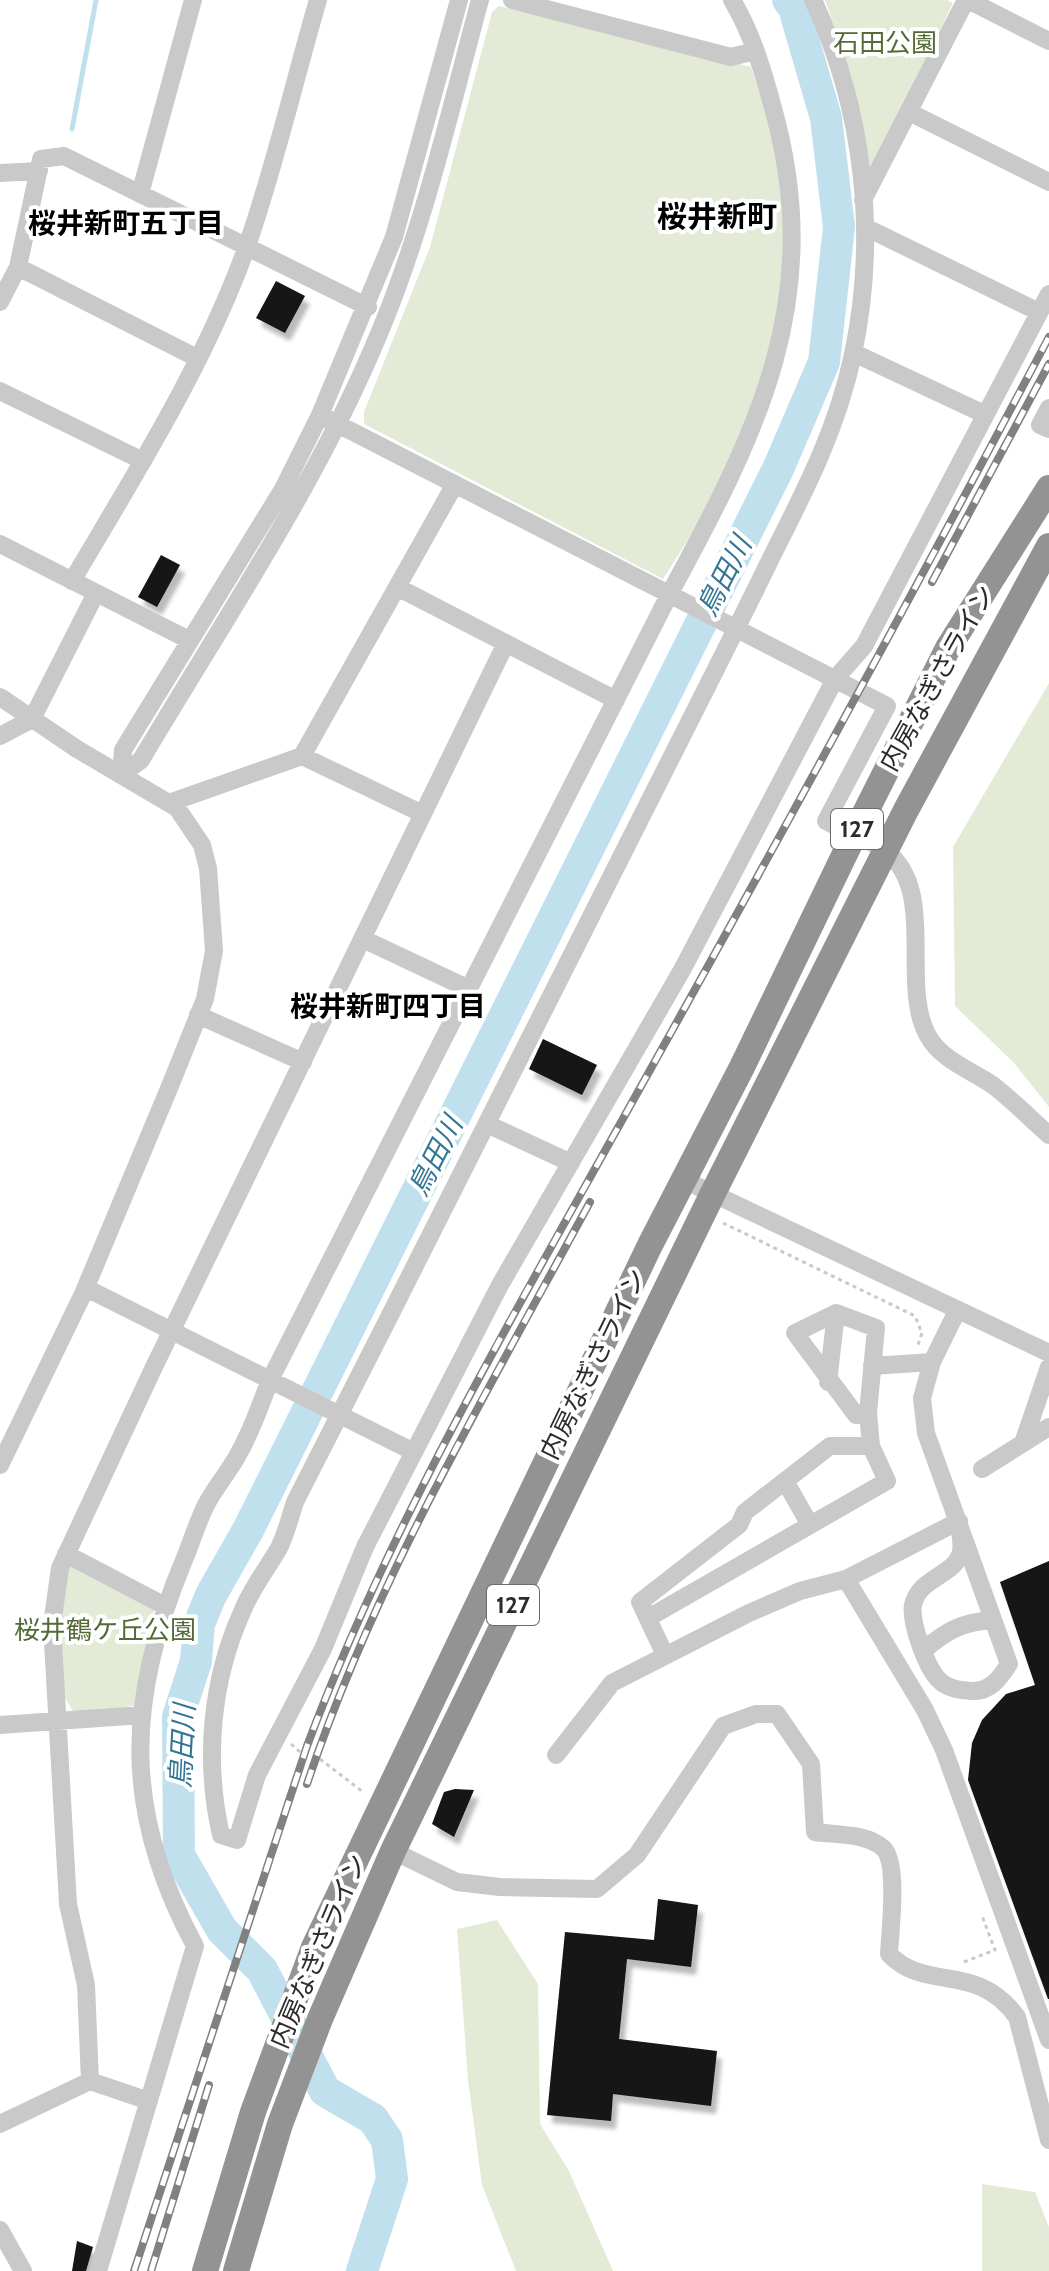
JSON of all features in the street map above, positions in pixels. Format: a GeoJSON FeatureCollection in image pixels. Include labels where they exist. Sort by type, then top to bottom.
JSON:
{"type":"FeatureCollection","features":[{"type":"Feature","properties":{"kind":"highway","name":"内房なぎさライン"},"geometry":{"type":"LineString","coordinates":[[205,2271],[253,2112],[321,1932],[682,1179],[742,1067],[948,648],[1049,488]]}},
{"type":"Feature","properties":{"kind":"highway","name":"内房なぎさライン"},"geometry":{"type":"LineString","coordinates":[[236,2271],[280,2124],[320,2019],[393,1851],[712,1195],[977,675],[1049,546]]}},
{"type":"Feature","properties":{"kind":"street"},"geometry":{"type":"LineString","coordinates":[[140,194],[193,0]]}},
{"type":"Feature","properties":{"kind":"street"},"geometry":{"type":"LineString","coordinates":[[72,581],[143,461],[197,358],[246,247],[318,0]]}},
{"type":"Feature","properties":{"kind":"street"},"geometry":{"type":"LineString","coordinates":[[121,775],[141,760],[300,498],[399,223],[459,0]]}},
{"type":"Feature","properties":{"kind":"street"},"geometry":{"type":"LineString","coordinates":[[121,775],[123,750],[328,420],[389,311],[412,245],[480,0]]}},
{"type":"Feature","properties":{"kind":"street"},"geometry":{"type":"LineString","coordinates":[[512,0],[731,57],[755,51]]}},
{"type":"Feature","properties":{"kind":"street"},"geometry":{"type":"LineString","coordinates":[[98,2271],[195,1946],[161,1877],[142,1805],[142,1715],[152,1652],[165,1606],[206,1505],[240,1452],[616,700],[676,596],[734,477],[774,371],[791,260],[790,209],[782,141],[755,51],[732,0]]}},
{"type":"Feature","properties":{"kind":"street"},"geometry":{"type":"LineString","coordinates":[[813,0],[852,110],[865,227],[865,269],[854,353],[841,407],[824,451],[738,627],[487,1124],[337,1411],[295,1502],[281,1545],[243,1609],[228,1646],[211,1744],[213,1802],[221,1835],[237,1840],[257,1775],[323,1649],[365,1547],[500,1285],[682,970],[835,679],[864,646],[1049,294]]}},
{"type":"Feature","properties":{"kind":"street"},"geometry":{"type":"LineString","coordinates":[[863,200],[967,0],[1049,41]]}},
{"type":"Feature","properties":{"kind":"street"},"geometry":{"type":"LineString","coordinates":[[909,112],[1049,182]]}},
{"type":"Feature","properties":{"kind":"street"},"geometry":{"type":"LineString","coordinates":[[0,302],[18,267],[41,159],[64,156],[368,307]]}},
{"type":"Feature","properties":{"kind":"street"},"geometry":{"type":"LineString","coordinates":[[0,173],[39,171]]}},
{"type":"Feature","properties":{"kind":"street"},"geometry":{"type":"LineString","coordinates":[[865,227],[1039,312]]}},
{"type":"Feature","properties":{"kind":"street"},"geometry":{"type":"LineString","coordinates":[[18,267],[197,358]]}},
{"type":"Feature","properties":{"kind":"street"},"geometry":{"type":"LineString","coordinates":[[854,353],[984,414]]}},
{"type":"Feature","properties":{"kind":"street"},"geometry":{"type":"LineString","coordinates":[[0,391],[143,461]]}},
{"type":"Feature","properties":{"kind":"street"},"geometry":{"type":"LineString","coordinates":[[1049,408],[1040,425],[1049,429]]}},
{"type":"Feature","properties":{"kind":"street"},"geometry":{"type":"LineString","coordinates":[[328,420],[738,627],[887,706],[826,821],[887,852],[909,880],[918,966],[919,1011],[927,1035],[950,1061],[993,1086],[1049,1135]]}},
{"type":"Feature","properties":{"kind":"street"},"geometry":{"type":"LineString","coordinates":[[169,803],[302,756],[455,484]]}},
{"type":"Feature","properties":{"kind":"street"},"geometry":{"type":"LineString","coordinates":[[0,544],[189,640]]}},
{"type":"Feature","properties":{"kind":"street"},"geometry":{"type":"LineString","coordinates":[[397,587],[616,700]]}},
{"type":"Feature","properties":{"kind":"street"},"geometry":{"type":"LineString","coordinates":[[0,736],[32,719],[96,593]]}},
{"type":"Feature","properties":{"kind":"street"},"geometry":{"type":"LineString","coordinates":[[90,2081],[86,1985],[68,1904],[52,1625],[53,1596],[66,1554],[172,1330],[506,643]]}},
{"type":"Feature","properties":{"kind":"street"},"geometry":{"type":"LineString","coordinates":[[0,697],[177,808],[202,845],[208,868],[214,951],[212,973],[198,1015],[86,1288],[0,1465]]}},
{"type":"Feature","properties":{"kind":"street"},"geometry":{"type":"LineString","coordinates":[[302,756],[423,814]]}},
{"type":"Feature","properties":{"kind":"street"},"geometry":{"type":"LineString","coordinates":[[363,939],[469,989]]}},
{"type":"Feature","properties":{"kind":"street"},"geometry":{"type":"LineString","coordinates":[[198,1015],[303,1062]]}},
{"type":"Feature","properties":{"kind":"street"},"geometry":{"type":"LineString","coordinates":[[487,1124],[571,1163]]}},
{"type":"Feature","properties":{"kind":"street"},"geometry":{"type":"LineString","coordinates":[[682,1179],[1049,1353]]}},
{"type":"Feature","properties":{"kind":"street"},"geometry":{"type":"LineString","coordinates":[[86,1288],[276,1380],[414,1452]]}},
{"type":"Feature","properties":{"kind":"street"},"geometry":{"type":"LineString","coordinates":[[957,1311],[932,1362],[922,1398],[926,1433],[959,1521],[1009,1664],[997,1682],[980,1692],[954,1689],[938,1679],[914,1629],[913,1604],[925,1583],[950,1568],[961,1553],[959,1521]]}},
{"type":"Feature","properties":{"kind":"street"},"geometry":{"type":"LineString","coordinates":[[828,1382],[836,1313]]}},
{"type":"Feature","properties":{"kind":"street"},"geometry":{"type":"LineString","coordinates":[[648,1618],[887,1481],[871,1446],[868,1413],[876,1328],[836,1313],[795,1333],[828,1382],[856,1415],[868,1413]]}},
{"type":"Feature","properties":{"kind":"street"},"geometry":{"type":"LineString","coordinates":[[872,1366],[932,1362]]}},
{"type":"Feature","properties":{"kind":"street"},"geometry":{"type":"LineString","coordinates":[[1023,1443],[1049,1367]]}},
{"type":"Feature","properties":{"kind":"street"},"geometry":{"type":"LineString","coordinates":[[982,1469],[1049,1427]]}},
{"type":"Feature","properties":{"kind":"street"},"geometry":{"type":"LineString","coordinates":[[665,1655],[640,1602],[739,1525],[745,1512],[830,1446],[871,1446]]}},
{"type":"Feature","properties":{"kind":"street"},"geometry":{"type":"LineString","coordinates":[[785,1481],[810,1525]]}},
{"type":"Feature","properties":{"kind":"street"},"geometry":{"type":"LineString","coordinates":[[556,1755],[612,1683],[787,1596],[846,1579],[959,1521]]}},
{"type":"Feature","properties":{"kind":"street"},"geometry":{"type":"LineString","coordinates":[[66,1554],[165,1606]]}},
{"type":"Feature","properties":{"kind":"street"},"geometry":{"type":"LineString","coordinates":[[846,1579],[925,1710],[944,1750],[1044,2007],[1049,2040]]}},
{"type":"Feature","properties":{"kind":"street"},"geometry":{"type":"LineString","coordinates":[[924,1650],[947,1630],[969,1621],[993,1620]]}},
{"type":"Feature","properties":{"kind":"street"},"geometry":{"type":"LineString","coordinates":[[393,1851],[457,1882],[500,1887],[597,1889],[637,1855],[723,1726],[756,1714],[777,1714],[811,1764],[815,1832],[860,1838],[883,1848],[892,1865],[889,1954],[905,1970],[981,1984],[995,1992],[1017,2017],[1049,2140]]}},
{"type":"Feature","properties":{"kind":"street"},"geometry":{"type":"LineString","coordinates":[[0,1725],[142,1715]]}},
{"type":"Feature","properties":{"kind":"street"},"geometry":{"type":"LineString","coordinates":[[0,2124],[90,2081],[149,2101]]}},
{"type":"Feature","properties":{"kind":"street"},"geometry":{"type":"LineString","coordinates":[[0,2230],[23,2271]]}},
{"type":"Feature","properties":{"kind":"path"},"geometry":{"type":"LineString","coordinates":[[723,1223],[915,1316],[922,1333],[914,1350]]}},
{"type":"Feature","properties":{"kind":"path"},"geometry":{"type":"LineString","coordinates":[[320,1759],[367,1794]]}},
{"type":"Feature","properties":{"kind":"path"},"geometry":{"type":"LineString","coordinates":[[960,1963],[995,1950],[982,1916]]}},
{"type":"Feature","properties":{"kind":"green space","name":"石田公園"},"geometry":{"type":"Polygon","coordinates":[[[825,0],[947,0],[953,3],[870,176],[852,78],[825,0]]]}},
{"type":"Feature","properties":{"kind":"green space"},"geometry":{"type":"Polygon","coordinates":[[[499,6],[751,67],[777,145],[786,263],[769,370],[728,477],[663,579],[364,424],[364,412],[430,247],[492,12],[499,6]]]}},
{"type":"Feature","properties":{"kind":"green space"},"geometry":{"type":"Polygon","coordinates":[[[1049,683],[1049,1107],[1014,1063],[955,1006],[953,847],[1049,683]]]}},
{"type":"Feature","properties":{"kind":"green space","name":"桜井鶴ケ丘公園"},"geometry":{"type":"Polygon","coordinates":[[[71,1562],[155,1604],[138,1705],[75,1715],[63,1694],[57,1599],[71,1562]]]}},
{"type":"Feature","properties":{"kind":"green space"},"geometry":{"type":"Polygon","coordinates":[[[497,1920],[538,1984],[540,2124],[569,2171],[613,2271],[516,2271],[482,2185],[468,2080],[457,1929],[497,1920]]]}},
{"type":"Feature","properties":{"kind":"green space"},"geometry":{"type":"Polygon","coordinates":[[[982,2184],[1035,2192],[1049,2227],[1049,2271],[982,2271],[982,2184]]]}},
{"type":"Feature","properties":{"kind":"building"},"geometry":{"type":"Polygon","coordinates":[[[276,281],[305,296],[285,333],[256,318],[276,281]]]}},
{"type":"Feature","properties":{"kind":"building"},"geometry":{"type":"Polygon","coordinates":[[[161,555],[180,565],[157,607],[138,597],[161,555]]]}},
{"type":"Feature","properties":{"kind":"building"},"geometry":{"type":"Polygon","coordinates":[[[543,1039],[597,1065],[582,1095],[529,1069],[543,1039]]]}},
{"type":"Feature","properties":{"kind":"building"},"geometry":{"type":"Polygon","coordinates":[[[1049,1561],[1048,1999],[968,1780],[972,1743],[982,1720],[1006,1694],[1035,1685],[1000,1582],[1049,1561]]]}},
{"type":"Feature","properties":{"kind":"building"},"geometry":{"type":"Polygon","coordinates":[[[474,1790],[454,1837],[432,1824],[444,1792],[474,1790]]]}},
{"type":"Feature","properties":{"kind":"building"},"geometry":{"type":"Polygon","coordinates":[[[658,1899],[698,1905],[691,1967],[627,1959],[619,2039],[717,2051],[711,2106],[613,2094],[611,2121],[547,2115],[565,1932],[654,1940],[658,1899]]]}},
{"type":"Feature","properties":{"kind":"building"},"geometry":{"type":"Polygon","coordinates":[[[77,2241],[93,2247],[86,2271],[72,2271],[77,2241]]]}},
{"type":"Feature","properties":{"kind":"waterway"},"geometry":{"type":"LineString","coordinates":[[72,129],[96,0]]}},
{"type":"Feature","properties":{"kind":"waterway","name":"鳥田川"},"geometry":{"type":"LineString","coordinates":[[362,2271],[392,2179],[387,2140],[373,2119],[325,2091],[262,1970],[222,1930],[179,1855],[178,1717],[196,1661],[199,1624],[211,1595],[248,1530],[778,469],[824,362],[839,227],[826,118],[794,8],[788,0]]}},
{"type":"Feature","properties":{"kind":"railway"},"geometry":{"type":"LineString","coordinates":[[134,2271],[307,1746],[378,1578],[502,1335],[792,813],[1049,337]]}},
{"type":"Feature","properties":{"kind":"railway"},"geometry":{"type":"LineString","coordinates":[[932,582],[1049,364]]}},
{"type":"Feature","properties":{"kind":"railway"},"geometry":{"type":"LineString","coordinates":[[307,1784],[334,1708],[400,1560],[474,1415],[590,1202]]}},
{"type":"Feature","properties":{"kind":"railway"},"geometry":{"type":"LineString","coordinates":[[151,2271],[209,2085]]}},
{"type":"Feature","properties":{"kind":"district","name":"桜井新町"},"geometry":{"type":"Point","coordinates":[717,217]}},
{"type":"Feature","properties":{"kind":"district","name":"桜井新町五丁目"},"geometry":{"type":"Point","coordinates":[126,223]}},
{"type":"Feature","properties":{"kind":"district","name":"桜井新町四丁目"},"geometry":{"type":"Point","coordinates":[388,1006]}}]}
